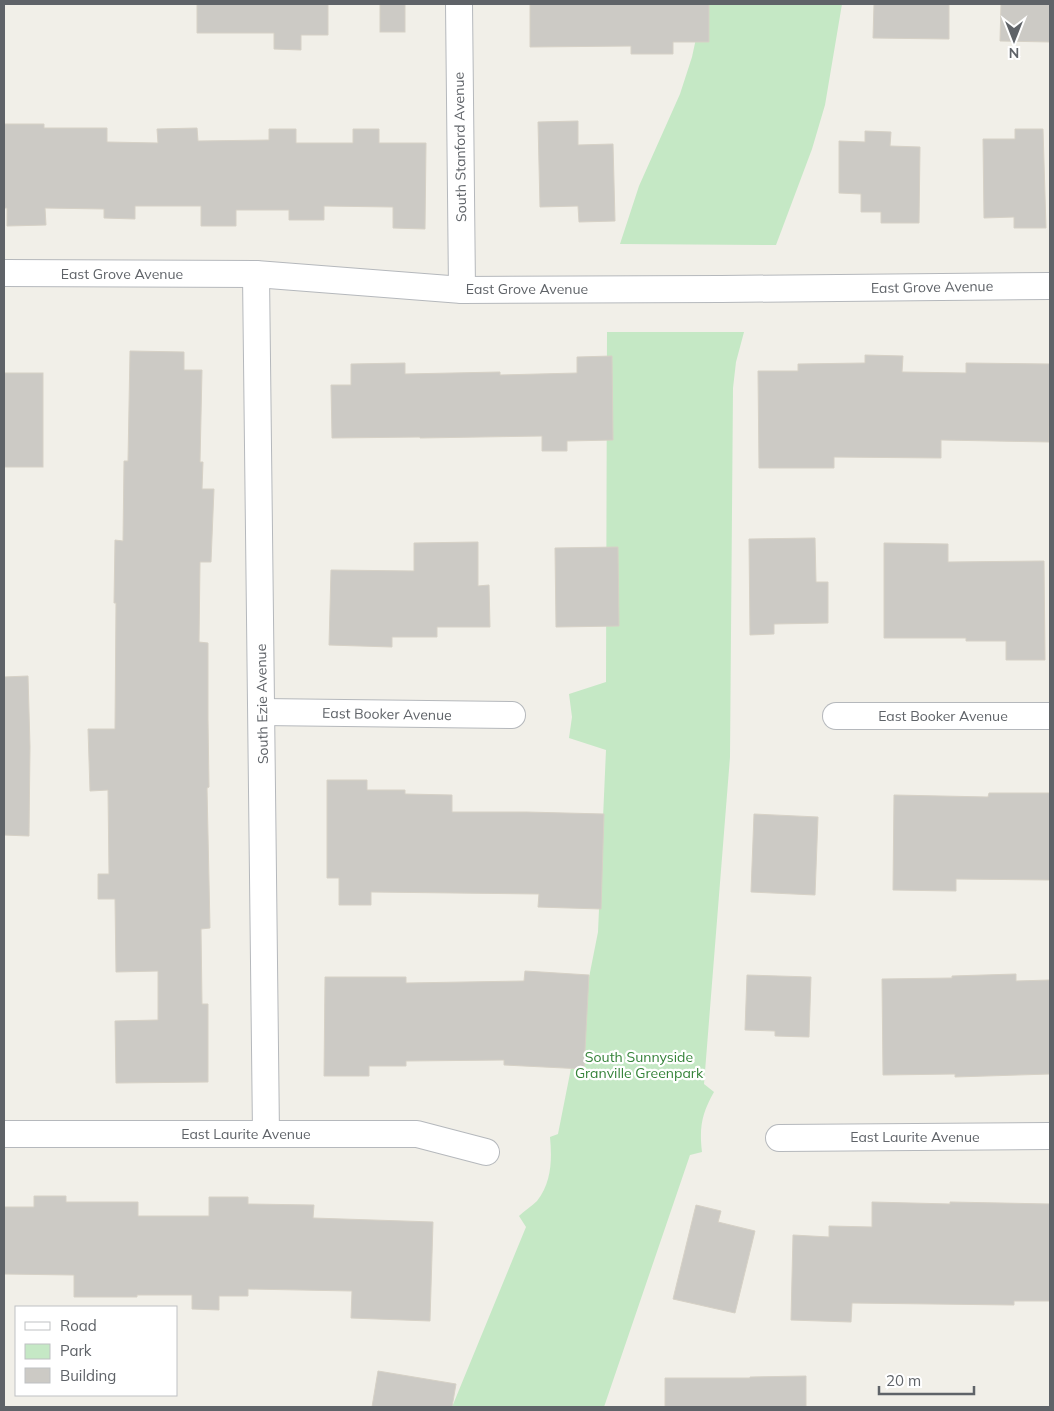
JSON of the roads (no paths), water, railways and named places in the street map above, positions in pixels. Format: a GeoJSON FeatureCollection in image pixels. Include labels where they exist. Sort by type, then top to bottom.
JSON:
{"type":"FeatureCollection","features":[{"type":"Feature","properties":{"kind":"street","name":"South Stanford Avenue"},"geometry":{"type":"LineString","coordinates":[[459,4],[462,290]]}},
{"type":"Feature","properties":{"kind":"street","name":"East Grove Avenue"},"geometry":{"type":"LineString","coordinates":[[4,273],[256,274],[462,290],[1050,286]]}},
{"type":"Feature","properties":{"kind":"street","name":"South Ezie Avenue"},"geometry":{"type":"LineString","coordinates":[[256,274],[266,1134]]}},
{"type":"Feature","properties":{"kind":"street","name":"East Booker Avenue"},"geometry":{"type":"LineString","coordinates":[[262,712],[512,715]]}},
{"type":"Feature","properties":{"kind":"street","name":"East Booker Avenue"},"geometry":{"type":"LineString","coordinates":[[836,716],[1050,716]]}},
{"type":"Feature","properties":{"kind":"street","name":"East Laurite Avenue"},"geometry":{"type":"LineString","coordinates":[[4,1134],[417,1134],[486,1152]]}},
{"type":"Feature","properties":{"kind":"street","name":"East Laurite Avenue"},"geometry":{"type":"LineString","coordinates":[[780,1138],[1050,1136]]}},
{"type":"Feature","properties":{"kind":"park label","name":"South Sunnyside Granville Greenpark"},"geometry":{"type":"Point","coordinates":[639,1066]}}]}
